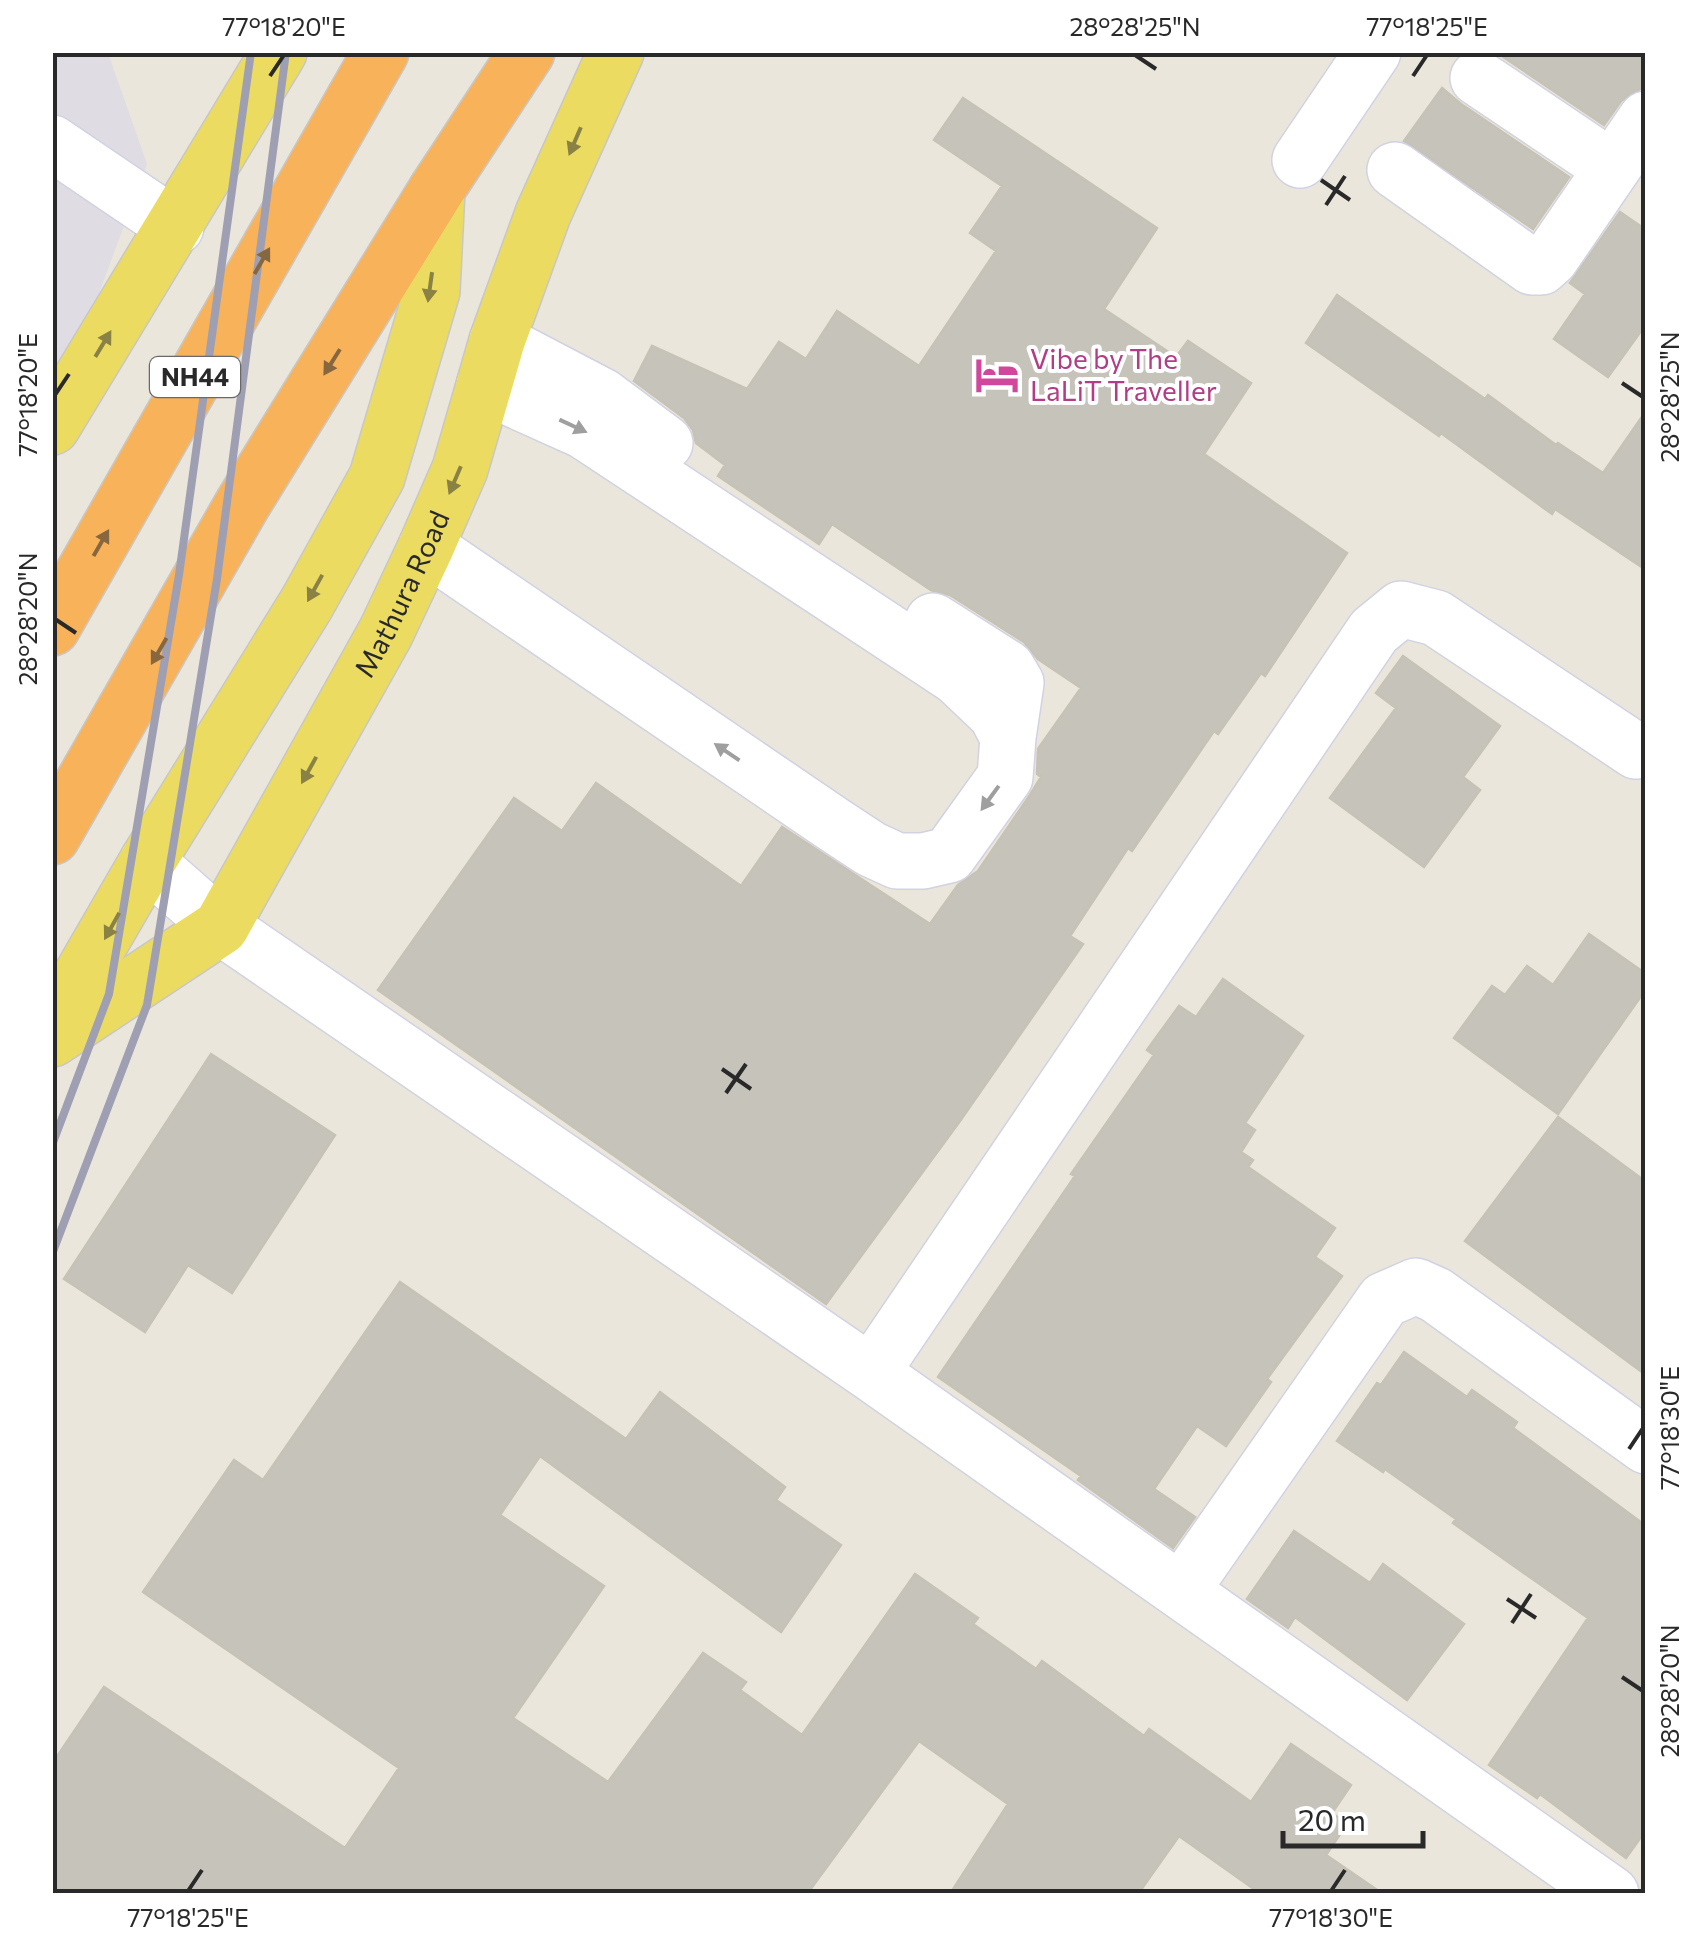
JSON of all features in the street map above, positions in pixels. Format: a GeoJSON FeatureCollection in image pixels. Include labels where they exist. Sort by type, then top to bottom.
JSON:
{"type":"FeatureCollection","features":[{"type":"Feature","properties":{"kind":"highway","name":"NH44"},"geometry":{"type":"LineString","coordinates":[[52,628],[381,52]]}},
{"type":"Feature","properties":{"kind":"highway"},"geometry":{"type":"LineString","coordinates":[[52,837],[242,505],[526,52]]}},
{"type":"Feature","properties":{"kind":"main road"},"geometry":{"type":"LineString","coordinates":[[52,427],[278,52]]}},
{"type":"Feature","properties":{"kind":"main road","name":"Mathura Road"},"geometry":{"type":"LineString","coordinates":[[52,1039],[221,927],[386,632],[426,547],[460,468],[490,364],[543,214],[616,52]]}},
{"type":"Feature","properties":{"kind":"main road"},"geometry":{"type":"LineString","coordinates":[[52,1026],[146,862],[308,603],[376,477],[432,291],[437,190]]}},
{"type":"Feature","properties":{"kind":"street"},"geometry":{"type":"LineString","coordinates":[[1300,160],[1373,52]]}},
{"type":"Feature","properties":{"kind":"street"},"geometry":{"type":"LineString","coordinates":[[1478,78],[1612,168]]}},
{"type":"Feature","properties":{"kind":"street"},"geometry":{"type":"LineString","coordinates":[[1395,170],[1532,267],[1541,267],[1646,119]]}},
{"type":"Feature","properties":{"kind":"street"},"geometry":{"type":"LineString","coordinates":[[52,143],[176,226]]}},
{"type":"Feature","properties":{"kind":"street"},"geometry":{"type":"LineString","coordinates":[[490,364],[602,396],[727,489]]}},
{"type":"Feature","properties":{"kind":"street"},"geometry":{"type":"LineString","coordinates":[[490,364],[584,431],[957,677],[996,714],[1008,737]]}},
{"type":"Feature","properties":{"kind":"street"},"geometry":{"type":"LineString","coordinates":[[426,547],[871,849],[897,861],[923,862],[949,855],[1005,777],[1016,684],[1007,668],[832,560],[803,552]]}},
{"type":"Feature","properties":{"kind":"street"},"geometry":{"type":"LineString","coordinates":[[871,1373],[1374,631],[1388,618],[1400,609],[1436,618],[1636,752]]}},
{"type":"Feature","properties":{"kind":"street"},"geometry":{"type":"LineString","coordinates":[[146,862],[221,927],[1181,1591],[1551,1877],[1611,1894]]}},
{"type":"Feature","properties":{"kind":"street"},"geometry":{"type":"LineString","coordinates":[[1181,1591],[1384,1300],[1416,1286],[1436,1295],[1646,1446]]}},
{"type":"Feature","properties":{"kind":"shaded area"},"geometry":{"type":"Polygon","coordinates":[[[53,53],[108,53],[147,164],[53,417],[53,53]]]}},
{"type":"Feature","properties":{"kind":"building"},"geometry":{"type":"Polygon","coordinates":[[[1496,52],[1646,52],[1646,82],[1621,101],[1604,125],[1496,52]]]}},
{"type":"Feature","properties":{"kind":"building"},"geometry":{"type":"Polygon","coordinates":[[[1442,88],[1569,177],[1533,229],[1404,141],[1442,88]]]}},
{"type":"Feature","properties":{"kind":"building"},"geometry":{"type":"Polygon","coordinates":[[[963,98],[1157,228],[1104,309],[1176,357],[1188,341],[1251,383],[1204,454],[1347,553],[1265,676],[1261,673],[1218,734],[1214,731],[1132,851],[1128,848],[1070,936],[1083,944],[826,1304],[378,990],[514,798],[562,831],[596,783],[741,886],[782,827],[930,924],[958,885],[978,871],[1030,795],[1041,777],[1037,774],[1038,749],[1081,688],[1038,659],[1024,642],[950,595],[931,590],[832,524],[819,544],[718,476],[725,465],[696,443],[684,418],[634,381],[652,346],[747,389],[779,342],[806,359],[837,311],[919,366],[996,251],[970,233],[1002,186],[934,140],[963,98]]]}},
{"type":"Feature","properties":{"kind":"building"},"geometry":{"type":"Polygon","coordinates":[[[1620,212],[1646,230],[1646,324],[1608,377],[1554,339],[1585,294],[1570,283],[1620,212]]]}},
{"type":"Feature","properties":{"kind":"building"},"geometry":{"type":"Polygon","coordinates":[[[1337,295],[1485,399],[1488,395],[1556,445],[1603,473],[1646,411],[1646,570],[1555,509],[1552,514],[1441,433],[1439,436],[1306,343],[1337,295]]]}},
{"type":"Feature","properties":{"kind":"building"},"geometry":{"type":"Polygon","coordinates":[[[1403,656],[1500,726],[1463,777],[1480,790],[1424,867],[1330,798],[1396,708],[1376,693],[1403,656]]]}},
{"type":"Feature","properties":{"kind":"building"},"geometry":{"type":"Polygon","coordinates":[[[1589,934],[1646,974],[1646,989],[1558,1114],[1454,1038],[1492,986],[1505,995],[1527,966],[1553,985],[1589,934]]]}},
{"type":"Feature","properties":{"kind":"building"},"geometry":{"type":"Polygon","coordinates":[[[1223,979],[1303,1036],[1245,1123],[1255,1130],[1241,1152],[1253,1160],[1248,1167],[1335,1228],[1315,1257],[1342,1276],[1267,1379],[1271,1382],[1226,1446],[1197,1426],[1154,1489],[1195,1517],[1173,1548],[1078,1480],[1081,1476],[938,1377],[1154,1055],[1147,1050],[1179,1006],[1196,1017],[1223,979]]]}},
{"type":"Feature","properties":{"kind":"building"},"geometry":{"type":"Polygon","coordinates":[[[211,1054],[335,1135],[232,1293],[188,1265],[145,1332],[64,1279],[211,1054]]]}},
{"type":"Feature","properties":{"kind":"building"},"geometry":{"type":"Polygon","coordinates":[[[1558,1117],[1646,1182],[1646,1375],[1465,1241],[1558,1117]]]}},
{"type":"Feature","properties":{"kind":"building"},"geometry":{"type":"Polygon","coordinates":[[[400,1282],[626,1439],[660,1392],[785,1487],[776,1500],[841,1545],[781,1632],[540,1456],[500,1515],[604,1586],[513,1718],[608,1782],[703,1653],[746,1682],[740,1690],[802,1735],[915,1574],[978,1618],[973,1624],[1036,1669],[1042,1661],[1144,1736],[1149,1729],[1251,1802],[1291,1744],[1351,1785],[1332,1813],[1347,1824],[1326,1855],[1383,1894],[1261,1894],[1179,1836],[1138,1894],[950,1894],[1008,1804],[919,1741],[807,1894],[52,1894],[52,1764],[104,1687],[345,1848],[399,1768],[143,1592],[234,1460],[263,1480],[400,1282]]]}},
{"type":"Feature","properties":{"kind":"building"},"geometry":{"type":"Polygon","coordinates":[[[1404,1352],[1467,1397],[1472,1390],[1517,1422],[1513,1428],[1646,1526],[1646,1830],[1626,1858],[1540,1794],[1537,1798],[1489,1765],[1588,1618],[1453,1523],[1456,1519],[1337,1441],[1404,1352]]]}},
{"type":"Feature","properties":{"kind":"building"},"geometry":{"type":"Polygon","coordinates":[[[1294,1531],[1370,1583],[1383,1564],[1464,1624],[1407,1700],[1295,1617],[1288,1628],[1247,1599],[1294,1531]]]}},
{"type":"Feature","properties":{"kind":"railway"},"geometry":{"type":"LineString","coordinates":[[52,1145],[109,994],[179,575],[251,52]]}},
{"type":"Feature","properties":{"kind":"railway"},"geometry":{"type":"LineString","coordinates":[[52,1254],[147,1005],[217,579],[286,52]]}},
{"type":"Feature","properties":{"kind":"place","name":"Vibe by The LaLiT Traveller"},"geometry":{"type":"Point","coordinates":[997,375]}}]}
